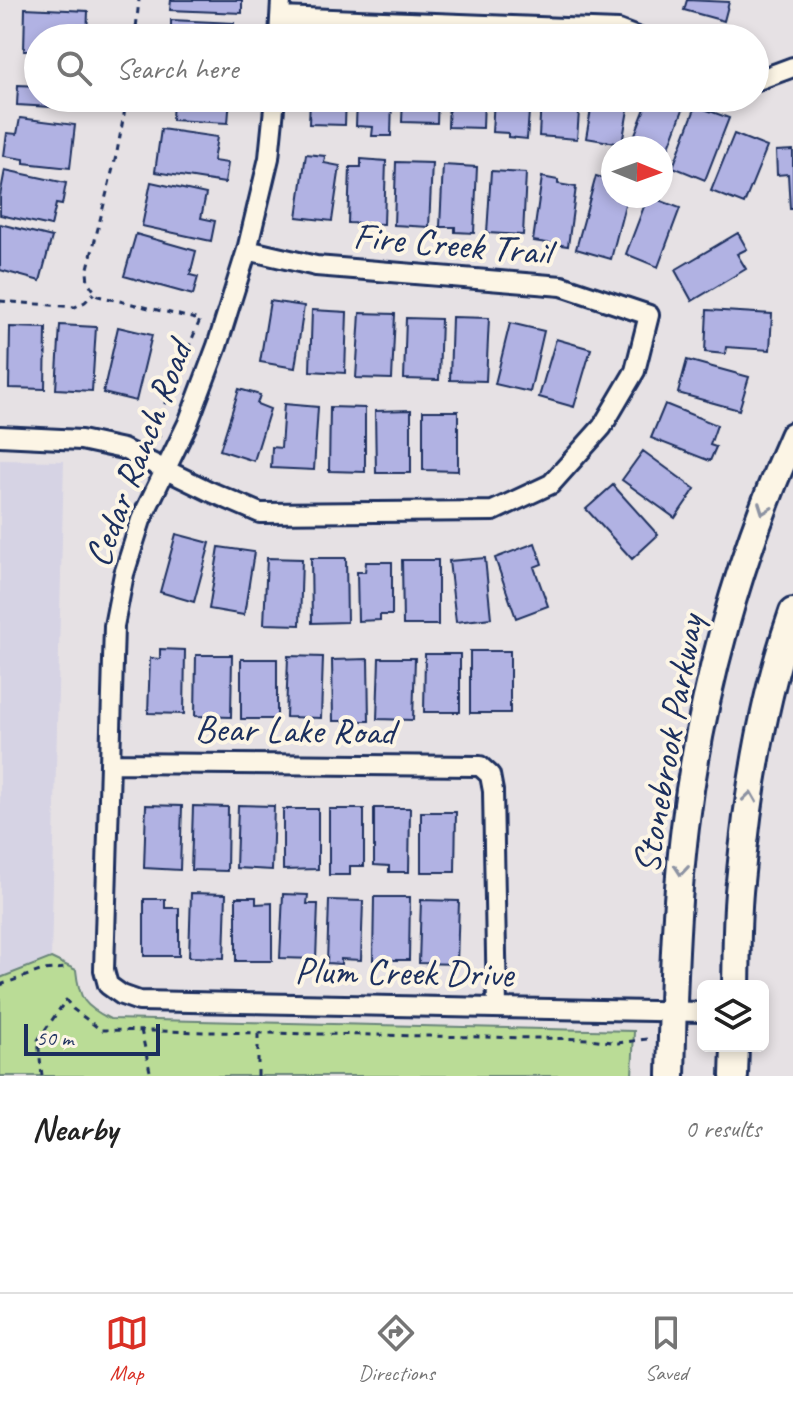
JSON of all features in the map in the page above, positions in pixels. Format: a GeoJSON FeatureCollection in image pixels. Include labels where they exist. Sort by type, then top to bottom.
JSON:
{"type":"FeatureCollection","features":[{"type":"Feature","properties":{"kind":"main road","name":"Stonebrook Parkway"},"geometry":{"type":"LineString","coordinates":[[671,1076],[685,827],[712,679],[741,572],[793,436]]}},
{"type":"Feature","properties":{"kind":"main road"},"geometry":{"type":"LineString","coordinates":[[736,980],[739,884],[752,787],[768,705],[793,612]]}},
{"type":"Feature","properties":{"kind":"main road"},"geometry":{"type":"LineString","coordinates":[[734,1076],[735,1052]]}},
{"type":"Feature","properties":{"kind":"street"},"geometry":{"type":"LineString","coordinates":[[280,8],[526,24]]}},
{"type":"Feature","properties":{"kind":"street"},"geometry":{"type":"LineString","coordinates":[[769,76],[793,67]]}},
{"type":"Feature","properties":{"kind":"street","name":"Cedar Ranch Road"},"geometry":{"type":"LineString","coordinates":[[108,985],[104,970],[110,763],[117,613],[124,574],[141,520],[188,423],[217,346],[247,250],[269,158],[274,112]]}},
{"type":"Feature","properties":{"kind":"street","name":"Fire Creek Trail"},"geometry":{"type":"LineString","coordinates":[[166,468],[260,513],[493,511],[551,484],[602,427],[635,371],[649,315],[562,286],[316,266],[247,250]]}},
{"type":"Feature","properties":{"kind":"street"},"geometry":{"type":"LineString","coordinates":[[0,436],[102,443],[166,468]]}},
{"type":"Feature","properties":{"kind":"street","name":"Bear Lake Road"},"geometry":{"type":"LineString","coordinates":[[110,763],[480,766],[490,775],[493,791],[497,1008]]}},
{"type":"Feature","properties":{"kind":"street","name":"Plum Creek Drive"},"geometry":{"type":"LineString","coordinates":[[108,985],[122,995],[139,1001],[697,1012]]}},
{"type":"Feature","properties":{"kind":"path"},"geometry":{"type":"LineString","coordinates":[[136,24],[139,0]]}},
{"type":"Feature","properties":{"kind":"path"},"geometry":{"type":"LineString","coordinates":[[124,112],[87,272],[88,282],[94,293],[200,320],[155,427],[160,438]]}},
{"type":"Feature","properties":{"kind":"path"},"geometry":{"type":"LineString","coordinates":[[0,301],[75,307],[94,293]]}},
{"type":"Feature","properties":{"kind":"path"},"geometry":{"type":"LineString","coordinates":[[0,985],[43,970],[66,968]]}},
{"type":"Feature","properties":{"kind":"path"},"geometry":{"type":"LineString","coordinates":[[42,1076],[38,1040],[66,1000],[101,1030],[590,1039],[604,1043],[647,1039]]}},
{"type":"Feature","properties":{"kind":"path"},"geometry":{"type":"LineString","coordinates":[[141,1030],[151,1076]]}},
{"type":"Feature","properties":{"kind":"path"},"geometry":{"type":"LineString","coordinates":[[258,1033],[258,1076]]}},
{"type":"Feature","properties":{"kind":"shaded area"},"geometry":{"type":"Polygon","coordinates":[[[0,460],[64,461],[51,958],[0,978],[0,460]]]}},
{"type":"Feature","properties":{"kind":"green space"},"geometry":{"type":"Polygon","coordinates":[[[51,958],[76,970],[84,1000],[110,1019],[634,1031],[632,1076],[0,1076],[0,978],[51,958]]]}},
{"type":"Feature","properties":{"kind":"building"},"geometry":{"type":"Polygon","coordinates":[[[171,0],[242,0],[242,13],[170,10],[171,0]]]}},
{"type":"Feature","properties":{"kind":"building"},"geometry":{"type":"Polygon","coordinates":[[[687,0],[729,2],[724,21],[684,10],[687,0]]]}},
{"type":"Feature","properties":{"kind":"building"},"geometry":{"type":"Polygon","coordinates":[[[25,8],[88,11],[88,24],[25,24],[25,8]]]}},
{"type":"Feature","properties":{"kind":"building"},"geometry":{"type":"Polygon","coordinates":[[[171,20],[234,23],[234,24],[171,24],[171,20]]]}},
{"type":"Feature","properties":{"kind":"building"},"geometry":{"type":"Polygon","coordinates":[[[18,85],[24,85],[24,105],[17,105],[18,85]]]}},
{"type":"Feature","properties":{"kind":"building"},"geometry":{"type":"Polygon","coordinates":[[[172,112],[229,112],[228,123],[172,120],[172,112]]]}},
{"type":"Feature","properties":{"kind":"building"},"geometry":{"type":"Polygon","coordinates":[[[309,112],[345,112],[345,125],[309,124],[309,112]]]}},
{"type":"Feature","properties":{"kind":"building"},"geometry":{"type":"Polygon","coordinates":[[[356,112],[392,112],[391,136],[372,136],[373,127],[356,126],[356,112]]]}},
{"type":"Feature","properties":{"kind":"building"},"geometry":{"type":"Polygon","coordinates":[[[402,112],[437,112],[437,123],[402,122],[402,112]]]}},
{"type":"Feature","properties":{"kind":"building"},"geometry":{"type":"Polygon","coordinates":[[[449,112],[484,112],[483,128],[448,127],[449,112]]]}},
{"type":"Feature","properties":{"kind":"building"},"geometry":{"type":"Polygon","coordinates":[[[493,112],[529,112],[527,139],[492,132],[493,112]]]}},
{"type":"Feature","properties":{"kind":"building"},"geometry":{"type":"Polygon","coordinates":[[[540,112],[579,112],[577,139],[539,136],[540,112]]]}},
{"type":"Feature","properties":{"kind":"building"},"geometry":{"type":"Polygon","coordinates":[[[591,112],[628,112],[623,136],[601,136],[601,140],[586,138],[591,112]]]}},
{"type":"Feature","properties":{"kind":"building"},"geometry":{"type":"Polygon","coordinates":[[[644,112],[682,112],[673,136],[634,136],[644,112]]]}},
{"type":"Feature","properties":{"kind":"building"},"geometry":{"type":"Polygon","coordinates":[[[694,112],[712,112],[729,118],[705,180],[673,167],[694,112]]]}},
{"type":"Feature","properties":{"kind":"building"},"geometry":{"type":"Polygon","coordinates":[[[20,118],[75,125],[70,168],[24,163],[24,159],[4,156],[7,133],[17,134],[20,118]]]}},
{"type":"Feature","properties":{"kind":"building"},"geometry":{"type":"Polygon","coordinates":[[[161,129],[217,137],[213,161],[228,163],[225,183],[155,172],[161,129]]]}},
{"type":"Feature","properties":{"kind":"building"},"geometry":{"type":"Polygon","coordinates":[[[734,134],[767,147],[744,204],[711,191],[734,134]]]}},
{"type":"Feature","properties":{"kind":"building"},"geometry":{"type":"Polygon","coordinates":[[[793,150],[793,209],[790,209],[788,174],[777,175],[776,151],[793,150]]]}},
{"type":"Feature","properties":{"kind":"building"},"geometry":{"type":"Polygon","coordinates":[[[306,154],[325,156],[324,163],[340,166],[332,221],[297,217],[306,154]]]}},
{"type":"Feature","properties":{"kind":"building"},"geometry":{"type":"Polygon","coordinates":[[[361,159],[386,161],[384,224],[348,223],[350,167],[361,167],[361,159]]]}},
{"type":"Feature","properties":{"kind":"building"},"geometry":{"type":"Polygon","coordinates":[[[396,162],[432,163],[429,227],[394,225],[396,162]]]}},
{"type":"Feature","properties":{"kind":"building"},"geometry":{"type":"Polygon","coordinates":[[[443,165],[477,167],[474,233],[455,232],[455,227],[440,227],[443,165]]]}},
{"type":"Feature","properties":{"kind":"building"},"geometry":{"type":"Polygon","coordinates":[[[5,170],[66,183],[62,205],[56,204],[51,226],[0,215],[5,170]]]}},
{"type":"Feature","properties":{"kind":"building"},"geometry":{"type":"Polygon","coordinates":[[[491,171],[526,173],[523,235],[487,233],[491,171]]]}},
{"type":"Feature","properties":{"kind":"building"},"geometry":{"type":"Polygon","coordinates":[[[596,176],[601,178],[601,208],[624,208],[611,259],[576,249],[596,176]]]}},
{"type":"Feature","properties":{"kind":"building"},"geometry":{"type":"Polygon","coordinates":[[[542,177],[576,187],[568,246],[533,241],[542,177]]]}},
{"type":"Feature","properties":{"kind":"building"},"geometry":{"type":"Polygon","coordinates":[[[151,182],[206,194],[201,218],[215,221],[211,241],[142,226],[151,182]]]}},
{"type":"Feature","properties":{"kind":"building"},"geometry":{"type":"Polygon","coordinates":[[[673,205],[680,208],[658,267],[626,254],[643,208],[673,208],[673,205]]]}},
{"type":"Feature","properties":{"kind":"building"},"geometry":{"type":"Polygon","coordinates":[[[0,224],[52,237],[40,281],[0,270],[0,224]]]}},
{"type":"Feature","properties":{"kind":"building"},"geometry":{"type":"Polygon","coordinates":[[[738,233],[747,249],[737,254],[746,269],[692,301],[675,270],[738,233]]]}},
{"type":"Feature","properties":{"kind":"building"},"geometry":{"type":"Polygon","coordinates":[[[136,234],[196,251],[190,275],[198,277],[193,295],[124,276],[136,234]]]}},
{"type":"Feature","properties":{"kind":"building"},"geometry":{"type":"Polygon","coordinates":[[[270,301],[304,306],[295,368],[260,362],[270,301]]]}},
{"type":"Feature","properties":{"kind":"building"},"geometry":{"type":"Polygon","coordinates":[[[312,310],[347,312],[345,373],[310,371],[312,310]]]}},
{"type":"Feature","properties":{"kind":"building"},"geometry":{"type":"Polygon","coordinates":[[[707,310],[772,314],[770,350],[726,347],[725,354],[705,352],[707,310]]]}},
{"type":"Feature","properties":{"kind":"building"},"geometry":{"type":"Polygon","coordinates":[[[360,313],[395,314],[392,379],[356,378],[360,313]]]}},
{"type":"Feature","properties":{"kind":"building"},"geometry":{"type":"Polygon","coordinates":[[[452,317],[489,318],[486,381],[450,380],[452,317]]]}},
{"type":"Feature","properties":{"kind":"building"},"geometry":{"type":"Polygon","coordinates":[[[406,318],[441,319],[439,380],[404,379],[406,318]]]}},
{"type":"Feature","properties":{"kind":"building"},"geometry":{"type":"Polygon","coordinates":[[[510,323],[544,331],[530,392],[495,384],[510,323]]]}},
{"type":"Feature","properties":{"kind":"building"},"geometry":{"type":"Polygon","coordinates":[[[60,325],[96,327],[92,391],[56,389],[60,325]]]}},
{"type":"Feature","properties":{"kind":"building"},"geometry":{"type":"Polygon","coordinates":[[[10,327],[46,328],[45,389],[9,388],[10,327]]]}},
{"type":"Feature","properties":{"kind":"building"},"geometry":{"type":"Polygon","coordinates":[[[118,327],[152,335],[136,401],[103,393],[118,327]]]}},
{"type":"Feature","properties":{"kind":"building"},"geometry":{"type":"Polygon","coordinates":[[[556,339],[591,349],[574,407],[539,397],[556,339]]]}},
{"type":"Feature","properties":{"kind":"building"},"geometry":{"type":"Polygon","coordinates":[[[687,360],[749,377],[739,410],[678,393],[687,360]]]}},
{"type":"Feature","properties":{"kind":"building"},"geometry":{"type":"Polygon","coordinates":[[[239,389],[260,395],[257,404],[270,409],[254,461],[220,450],[239,389]]]}},
{"type":"Feature","properties":{"kind":"building"},"geometry":{"type":"Polygon","coordinates":[[[284,404],[318,407],[314,470],[271,468],[272,447],[281,448],[284,404]]]}},
{"type":"Feature","properties":{"kind":"building"},"geometry":{"type":"Polygon","coordinates":[[[665,404],[717,425],[710,445],[716,447],[710,461],[651,438],[665,404]]]}},
{"type":"Feature","properties":{"kind":"building"},"geometry":{"type":"Polygon","coordinates":[[[330,407],[365,408],[365,472],[329,471],[330,407]]]}},
{"type":"Feature","properties":{"kind":"building"},"geometry":{"type":"Polygon","coordinates":[[[411,410],[411,473],[376,473],[375,411],[411,410]]]}},
{"type":"Feature","properties":{"kind":"building"},"geometry":{"type":"Polygon","coordinates":[[[423,411],[458,411],[458,471],[423,470],[423,411]]]}},
{"type":"Feature","properties":{"kind":"building"},"geometry":{"type":"Polygon","coordinates":[[[643,451],[695,489],[675,518],[622,480],[643,451]]]}},
{"type":"Feature","properties":{"kind":"building"},"geometry":{"type":"Polygon","coordinates":[[[613,485],[658,535],[632,559],[586,509],[613,485]]]}},
{"type":"Feature","properties":{"kind":"building"},"geometry":{"type":"Polygon","coordinates":[[[176,534],[210,543],[194,602],[160,592],[176,534]]]}},
{"type":"Feature","properties":{"kind":"building"},"geometry":{"type":"Polygon","coordinates":[[[535,543],[542,564],[534,567],[548,606],[516,618],[495,558],[535,543]]]}},
{"type":"Feature","properties":{"kind":"building"},"geometry":{"type":"Polygon","coordinates":[[[219,547],[254,552],[244,615],[209,609],[219,547]]]}},
{"type":"Feature","properties":{"kind":"building"},"geometry":{"type":"Polygon","coordinates":[[[267,558],[302,559],[300,625],[264,624],[267,558]]]}},
{"type":"Feature","properties":{"kind":"building"},"geometry":{"type":"Polygon","coordinates":[[[311,558],[346,558],[347,622],[312,623],[311,558]]]}},
{"type":"Feature","properties":{"kind":"building"},"geometry":{"type":"Polygon","coordinates":[[[485,558],[491,618],[456,622],[449,561],[485,558]]]}},
{"type":"Feature","properties":{"kind":"building"},"geometry":{"type":"Polygon","coordinates":[[[402,560],[438,560],[438,625],[403,625],[402,560]]]}},
{"type":"Feature","properties":{"kind":"building"},"geometry":{"type":"Polygon","coordinates":[[[366,562],[392,562],[392,615],[380,615],[380,620],[358,621],[357,572],[365,572],[366,562]]]}},
{"type":"Feature","properties":{"kind":"building"},"geometry":{"type":"Polygon","coordinates":[[[160,649],[185,650],[184,714],[148,713],[150,658],[160,659],[160,649]]]}},
{"type":"Feature","properties":{"kind":"building"},"geometry":{"type":"Polygon","coordinates":[[[470,651],[510,651],[510,713],[470,713],[470,651]]]}},
{"type":"Feature","properties":{"kind":"building"},"geometry":{"type":"Polygon","coordinates":[[[425,654],[460,654],[460,712],[424,712],[425,654]]]}},
{"type":"Feature","properties":{"kind":"building"},"geometry":{"type":"Polygon","coordinates":[[[196,655],[232,655],[231,717],[195,716],[196,655]]]}},
{"type":"Feature","properties":{"kind":"building"},"geometry":{"type":"Polygon","coordinates":[[[288,656],[323,657],[321,718],[286,717],[288,656]]]}},
{"type":"Feature","properties":{"kind":"building"},"geometry":{"type":"Polygon","coordinates":[[[379,658],[415,658],[413,720],[377,719],[379,658]]]}},
{"type":"Feature","properties":{"kind":"building"},"geometry":{"type":"Polygon","coordinates":[[[241,659],[277,659],[277,719],[241,719],[241,659]]]}},
{"type":"Feature","properties":{"kind":"building"},"geometry":{"type":"Polygon","coordinates":[[[368,659],[369,721],[333,721],[332,660],[368,659]]]}},
{"type":"Feature","properties":{"kind":"building"},"geometry":{"type":"Polygon","coordinates":[[[146,805],[182,806],[180,870],[144,868],[146,805]]]}},
{"type":"Feature","properties":{"kind":"building"},"geometry":{"type":"Polygon","coordinates":[[[238,805],[274,806],[272,870],[236,868],[238,805]]]}},
{"type":"Feature","properties":{"kind":"building"},"geometry":{"type":"Polygon","coordinates":[[[193,806],[228,807],[227,871],[191,870],[193,806]]]}},
{"type":"Feature","properties":{"kind":"building"},"geometry":{"type":"Polygon","coordinates":[[[374,808],[410,808],[409,872],[389,872],[389,866],[374,865],[374,808]]]}},
{"type":"Feature","properties":{"kind":"building"},"geometry":{"type":"Polygon","coordinates":[[[283,809],[318,809],[318,869],[283,870],[283,809]]]}},
{"type":"Feature","properties":{"kind":"building"},"geometry":{"type":"Polygon","coordinates":[[[329,809],[364,809],[364,866],[350,866],[350,875],[329,875],[329,809]]]}},
{"type":"Feature","properties":{"kind":"building"},"geometry":{"type":"Polygon","coordinates":[[[421,812],[456,812],[455,872],[421,872],[421,812]]]}},
{"type":"Feature","properties":{"kind":"building"},"geometry":{"type":"Polygon","coordinates":[[[191,893],[226,894],[224,958],[189,957],[191,893]]]}},
{"type":"Feature","properties":{"kind":"building"},"geometry":{"type":"Polygon","coordinates":[[[283,894],[308,895],[307,904],[318,904],[316,959],[280,958],[283,894]]]}},
{"type":"Feature","properties":{"kind":"building"},"geometry":{"type":"Polygon","coordinates":[[[236,897],[256,897],[256,904],[272,903],[272,961],[236,961],[236,897]]]}},
{"type":"Feature","properties":{"kind":"building"},"geometry":{"type":"Polygon","coordinates":[[[374,897],[410,897],[409,960],[373,960],[374,897]]]}},
{"type":"Feature","properties":{"kind":"building"},"geometry":{"type":"Polygon","coordinates":[[[144,899],[165,899],[165,908],[179,908],[179,956],[144,956],[144,899]]]}},
{"type":"Feature","properties":{"kind":"building"},"geometry":{"type":"Polygon","coordinates":[[[329,900],[363,901],[361,960],[341,959],[341,964],[327,963],[329,900]]]}},
{"type":"Feature","properties":{"kind":"building"},"geometry":{"type":"Polygon","coordinates":[[[421,900],[459,901],[457,964],[419,963],[421,900]]]}}]}
